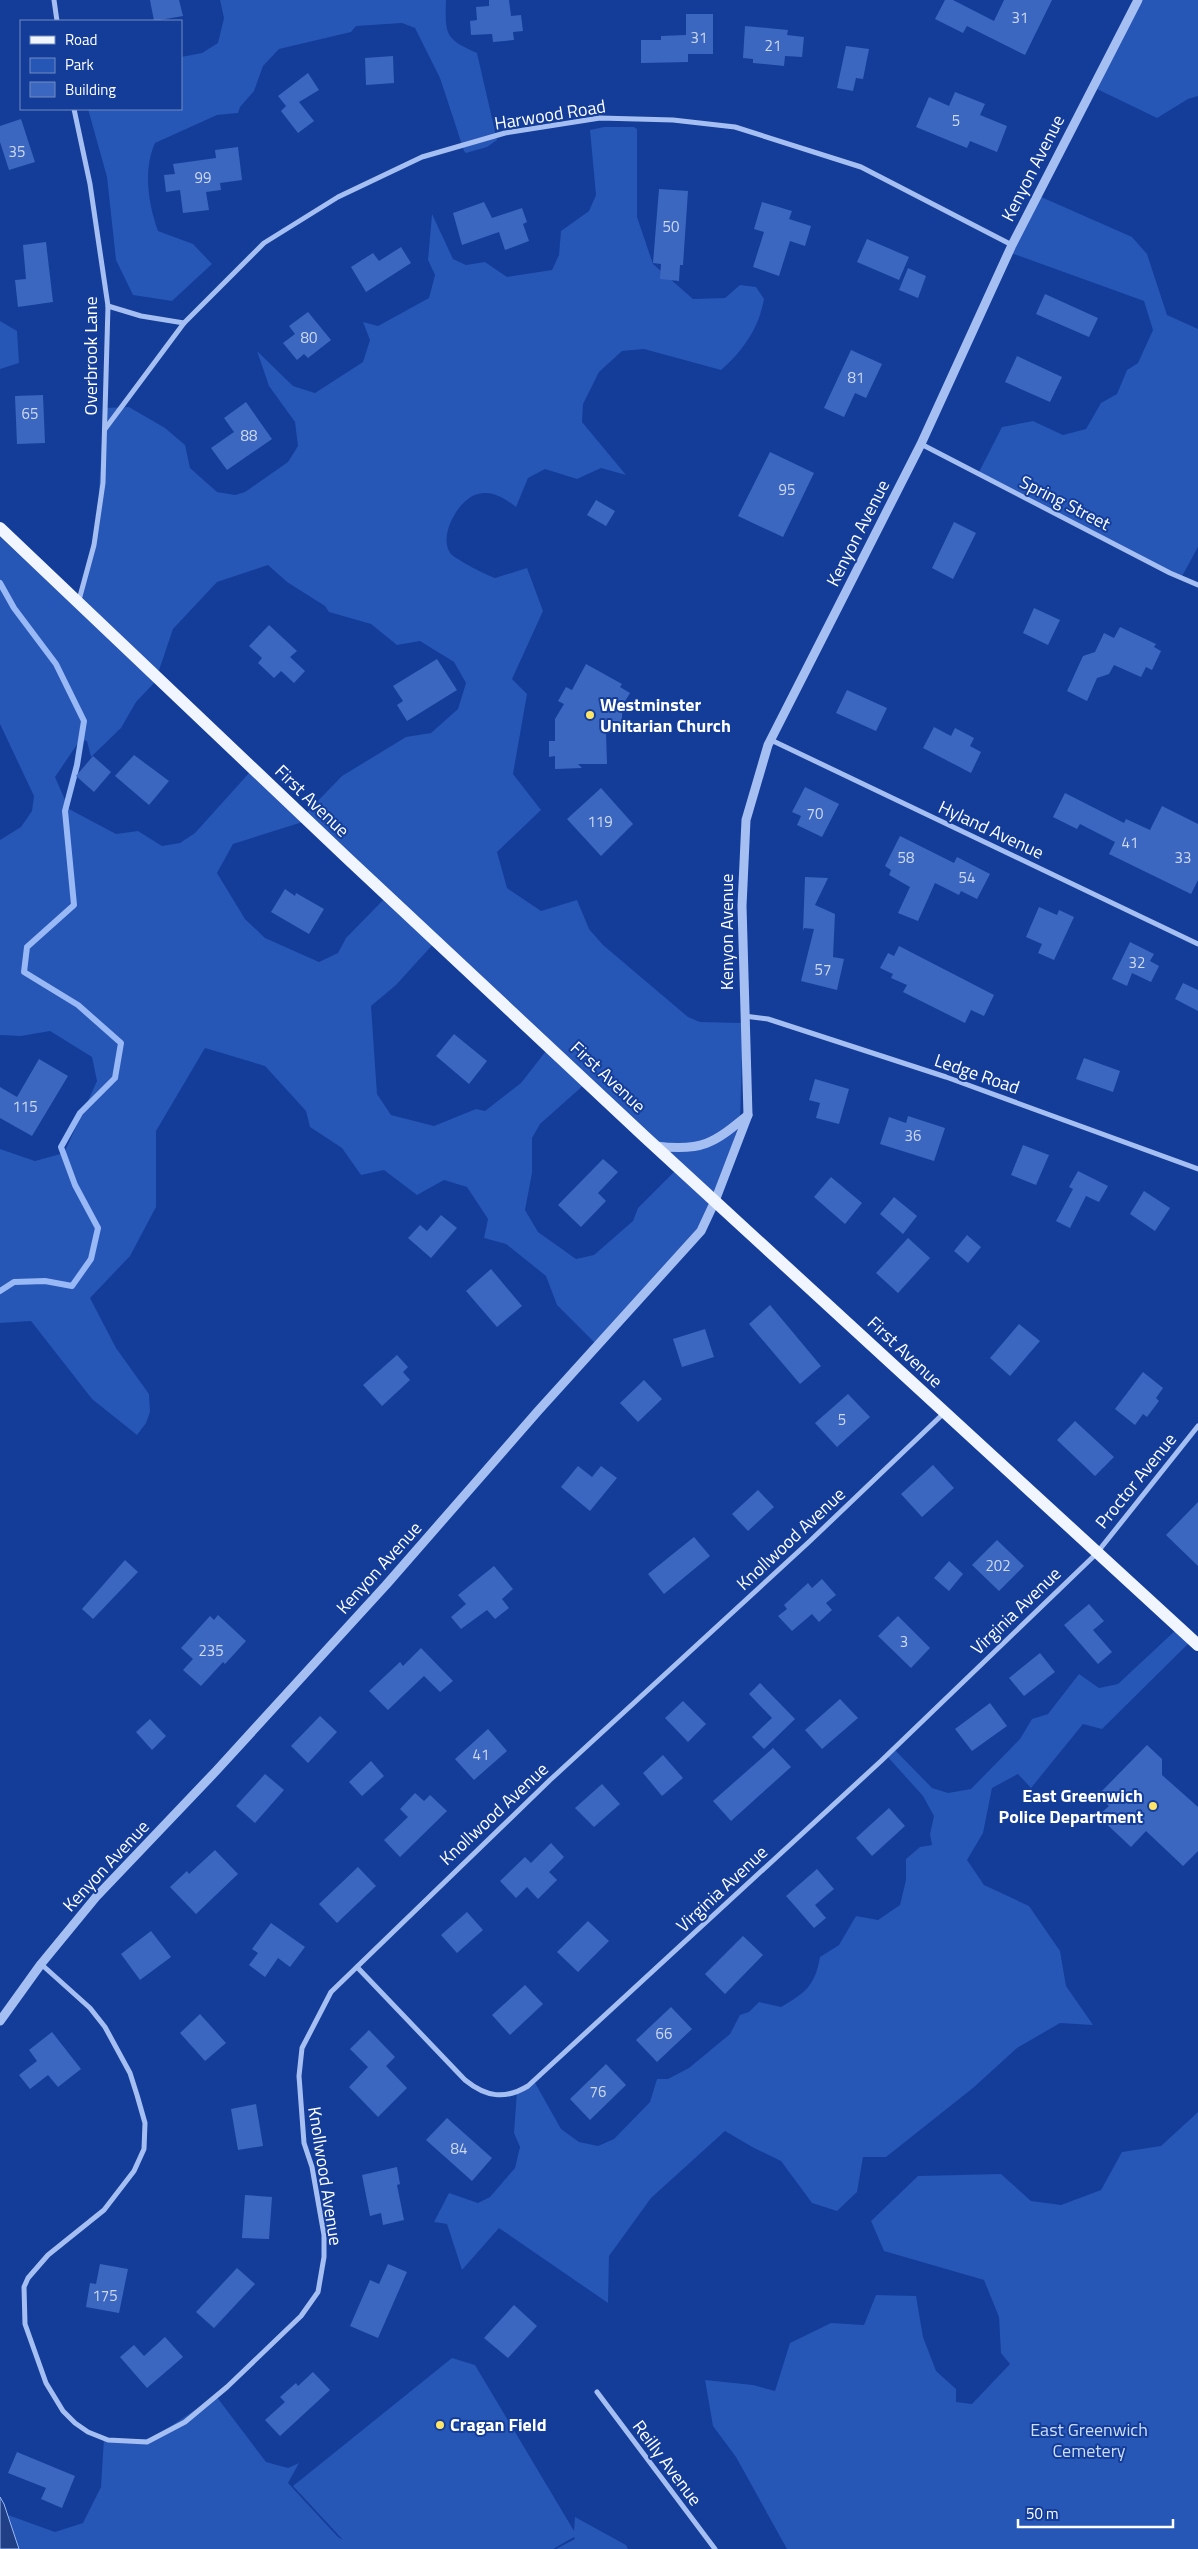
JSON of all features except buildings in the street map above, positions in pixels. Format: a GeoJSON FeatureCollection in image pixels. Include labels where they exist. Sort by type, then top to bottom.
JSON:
{"type":"FeatureCollection","features":[{"type":"Feature","properties":{"kind":"main road","name":"First Avenue"},"geometry":{"type":"LineString","coordinates":[[0,528],[656,1146],[1096,1554],[1198,1646]]}},
{"type":"Feature","properties":{"kind":"street"},"geometry":{"type":"LineString","coordinates":[[54,0],[57,20]]}},
{"type":"Feature","properties":{"kind":"street","name":"Kenyon Avenue"},"geometry":{"type":"LineString","coordinates":[[0,2021],[41,1964],[96,1898],[216,1771],[339,1636],[544,1404],[701,1231],[715,1201],[748,1115],[742,906],[746,820],[771,740],[921,444],[1012,245],[1138,0]]}},
{"type":"Feature","properties":{"kind":"street","name":"Overbrook Lane"},"geometry":{"type":"LineString","coordinates":[[74,110],[90,184],[108,306],[102,483],[94,545],[78,603]]}},
{"type":"Feature","properties":{"kind":"street","name":"Harwood Road"},"geometry":{"type":"LineString","coordinates":[[105,429],[184,323],[264,243],[338,197],[422,158],[506,133],[600,118],[673,120],[735,127],[801,146],[861,167],[1012,245]]}},
{"type":"Feature","properties":{"kind":"street"},"geometry":{"type":"LineString","coordinates":[[108,306],[141,316],[184,323]]}},
{"type":"Feature","properties":{"kind":"street","name":"Spring Street"},"geometry":{"type":"LineString","coordinates":[[921,444],[1170,573],[1198,584]]}},
{"type":"Feature","properties":{"kind":"street","name":"Hyland Avenue"},"geometry":{"type":"LineString","coordinates":[[771,740],[1198,944]]}},
{"type":"Feature","properties":{"kind":"street","name":"Ledge Road"},"geometry":{"type":"LineString","coordinates":[[744,1016],[768,1019],[946,1077],[1198,1169]]}},
{"type":"Feature","properties":{"kind":"street"},"geometry":{"type":"LineString","coordinates":[[656,1146],[680,1150],[716,1141],[748,1115]]}},
{"type":"Feature","properties":{"kind":"street","name":"Knollwood Avenue"},"geometry":{"type":"LineString","coordinates":[[41,1964],[90,2008],[105,2027],[130,2073],[138,2095],[145,2123],[144,2149],[134,2171],[104,2210],[48,2256],[28,2278],[24,2287],[25,2324],[46,2383],[63,2410],[88,2432],[108,2440],[147,2442],[159,2437],[207,2404],[277,2342],[301,2316],[318,2292],[324,2257],[324,2236],[301,2116],[299,2093],[302,2048],[330,1992],[453,1871],[608,1725],[810,1541],[944,1412]]}},
{"type":"Feature","properties":{"kind":"street","name":"Proctor Avenue"},"geometry":{"type":"LineString","coordinates":[[1096,1554],[1198,1426]]}},
{"type":"Feature","properties":{"kind":"street","name":"Virginia Avenue"},"geometry":{"type":"LineString","coordinates":[[357,1967],[477,2090],[496,2095],[518,2092],[534,2081],[881,1761],[1096,1554]]}},
{"type":"Feature","properties":{"kind":"street","name":"Reilly Avenue"},"geometry":{"type":"LineString","coordinates":[[597,2392],[715,2549]]}},
{"type":"Feature","properties":{"kind":"green space"},"geometry":{"type":"Polygon","coordinates":[[[220,0],[446,0],[446,21],[449,34],[459,44],[477,53],[497,140],[487,147],[466,153],[464,151],[440,78],[415,28],[402,23],[356,26],[351,32],[279,49],[263,66],[254,91],[240,107],[238,113],[217,115],[155,143],[149,164],[148,187],[158,231],[193,244],[212,264],[172,301],[133,295],[116,260],[107,177],[88,110],[182,110],[182,57],[202,53],[218,43],[224,18],[220,0]]]}},
{"type":"Feature","properties":{"kind":"green space"},"geometry":{"type":"Polygon","coordinates":[[[1137,0],[1198,0],[1198,96],[1188,99],[1157,118],[1097,89],[1137,0]]]}},
{"type":"Feature","properties":{"kind":"green space"},"geometry":{"type":"Polygon","coordinates":[[[604,127],[634,127],[637,129],[637,217],[653,264],[693,299],[725,298],[740,285],[756,287],[764,299],[762,310],[754,329],[743,347],[721,370],[644,349],[622,351],[599,372],[583,404],[582,422],[626,475],[601,468],[577,479],[545,469],[528,478],[516,507],[494,494],[478,494],[471,497],[457,510],[448,529],[447,547],[451,554],[459,560],[495,578],[527,568],[543,611],[512,679],[527,694],[513,774],[541,810],[497,852],[507,888],[541,911],[577,900],[589,929],[603,945],[688,1017],[700,1022],[743,1023],[740,1121],[712,1205],[688,1245],[595,1343],[557,1305],[546,1276],[506,1244],[484,1238],[488,1219],[467,1187],[444,1180],[417,1195],[384,1170],[361,1175],[342,1148],[310,1127],[306,1111],[265,1066],[205,1048],[156,1131],[156,1207],[130,1256],[90,1298],[116,1348],[149,1394],[150,1412],[146,1423],[137,1435],[92,1399],[31,1321],[0,1323],[0,1149],[35,1161],[64,1153],[97,1081],[92,1057],[50,1031],[21,1036],[0,1035],[0,840],[21,827],[32,811],[34,796],[0,724],[0,537],[68,600],[77,599],[91,565],[97,523],[104,408],[129,407],[165,428],[185,445],[190,468],[217,492],[235,495],[245,492],[288,462],[298,446],[295,422],[269,386],[257,351],[293,386],[315,393],[363,362],[370,340],[363,322],[378,326],[429,298],[435,275],[428,260],[432,214],[453,259],[466,265],[485,262],[507,277],[552,270],[559,255],[561,231],[589,211],[596,195],[590,130],[604,127]],[[268,565],[217,582],[173,629],[155,682],[136,702],[121,728],[91,757],[87,741],[80,740],[55,777],[69,809],[116,834],[138,831],[162,846],[180,843],[195,833],[250,772],[307,812],[342,776],[406,737],[431,733],[458,709],[466,683],[454,662],[420,641],[397,645],[371,624],[329,612],[325,606],[287,582],[268,565]],[[309,820],[233,844],[217,873],[245,919],[265,938],[319,962],[338,953],[346,938],[387,896],[309,820]],[[436,941],[396,985],[371,1006],[377,1094],[391,1115],[434,1126],[476,1109],[485,1111],[521,1083],[546,1051],[436,941]],[[586,1083],[540,1124],[532,1138],[532,1173],[525,1210],[538,1232],[576,1259],[594,1255],[633,1221],[638,1208],[677,1169],[586,1083]]]}},
{"type":"Feature","properties":{"kind":"green space"},"geometry":{"type":"Polygon","coordinates":[[[1039,196],[1132,237],[1147,254],[1167,315],[1198,329],[1198,547],[1181,578],[978,474],[1002,427],[1033,421],[1063,435],[1086,429],[1101,403],[1117,394],[1127,370],[1138,363],[1153,330],[1144,301],[1011,253],[1039,196]]]}},
{"type":"Feature","properties":{"kind":"green space"},"geometry":{"type":"Polygon","coordinates":[[[0,321],[17,331],[19,363],[0,369],[0,321]]]}},
{"type":"Feature","properties":{"kind":"green space"},"geometry":{"type":"Polygon","coordinates":[[[1178,1628],[1191,1641],[1102,1729],[1083,1724],[1031,1788],[1018,1774],[992,1788],[983,1833],[967,1860],[984,1885],[1029,1906],[1060,1951],[1066,1986],[1093,2025],[1060,2023],[1017,2048],[973,2088],[886,2157],[863,2157],[857,2192],[837,2211],[812,2203],[781,2161],[725,2131],[651,2198],[609,2256],[608,2303],[499,2228],[462,2270],[447,2224],[434,2222],[449,2193],[478,2203],[490,2197],[515,2168],[520,2147],[514,2133],[517,2091],[534,2081],[561,2129],[579,2142],[598,2146],[614,2139],[650,2102],[657,2079],[668,2079],[689,2068],[730,2034],[740,2015],[749,2012],[759,2002],[781,2007],[803,1993],[812,1982],[820,1957],[839,1945],[856,1916],[878,1920],[900,1905],[906,1880],[906,1859],[920,1847],[932,1845],[930,1834],[934,1816],[923,1796],[886,1755],[893,1748],[932,1788],[948,1793],[971,1789],[1020,1739],[1032,1719],[1048,1714],[1079,1674],[1099,1688],[1118,1684],[1178,1628]]]}},
{"type":"Feature","properties":{"kind":"green space","name":"East Greenwich Cemetery"},"geometry":{"type":"Polygon","coordinates":[[[1198,2112],[1198,2549],[787,2549],[736,2457],[713,2426],[705,2380],[753,2385],[775,2391],[790,2343],[831,2323],[864,2325],[876,2295],[916,2296],[923,2337],[936,2371],[956,2389],[956,2402],[972,2404],[1010,2364],[1001,2353],[999,2317],[984,2280],[884,2251],[871,2221],[918,2176],[1001,2174],[1031,2201],[1061,2205],[1101,2190],[1122,2152],[1161,2146],[1198,2112]]]}},
{"type":"Feature","properties":{"kind":"green space"},"geometry":{"type":"Polygon","coordinates":[[[452,2358],[475,2365],[574,2531],[575,2517],[626,2545],[628,2549],[556,2549],[575,2539],[574,2537],[553,2549],[0,2549],[0,2497],[10,2522],[8,2515],[55,2532],[83,2523],[101,2487],[104,2438],[130,2441],[153,2438],[216,2396],[266,2462],[288,2468],[299,2463],[288,2483],[338,2537],[343,2540],[293,2486],[452,2358]]]}},
{"type":"Feature","properties":{"kind":"shaded area"},"geometry":{"type":"Polygon","coordinates":[[[0,2497],[4,2504],[19,2549],[0,2549],[0,2497]]]}},
{"type":"Feature","properties":{"kind":"waterway"},"geometry":{"type":"LineString","coordinates":[[0,583],[14,608],[56,664],[84,721],[77,765],[65,811],[74,905],[27,947],[24,972],[78,1005],[121,1043],[115,1078],[80,1113],[61,1147],[75,1185],[98,1228],[91,1259],[72,1286],[45,1281],[14,1282],[0,1291]]}},
{"type":"Feature","properties":{"kind":"place","name":"Westminster Unitarian Church"},"geometry":{"type":"Point","coordinates":[590,715]}},
{"type":"Feature","properties":{"kind":"place","name":"East Greenwich Police Department"},"geometry":{"type":"Point","coordinates":[1153,1806]}},
{"type":"Feature","properties":{"kind":"place","name":"Cragan Field"},"geometry":{"type":"Point","coordinates":[440,2425]}}]}
